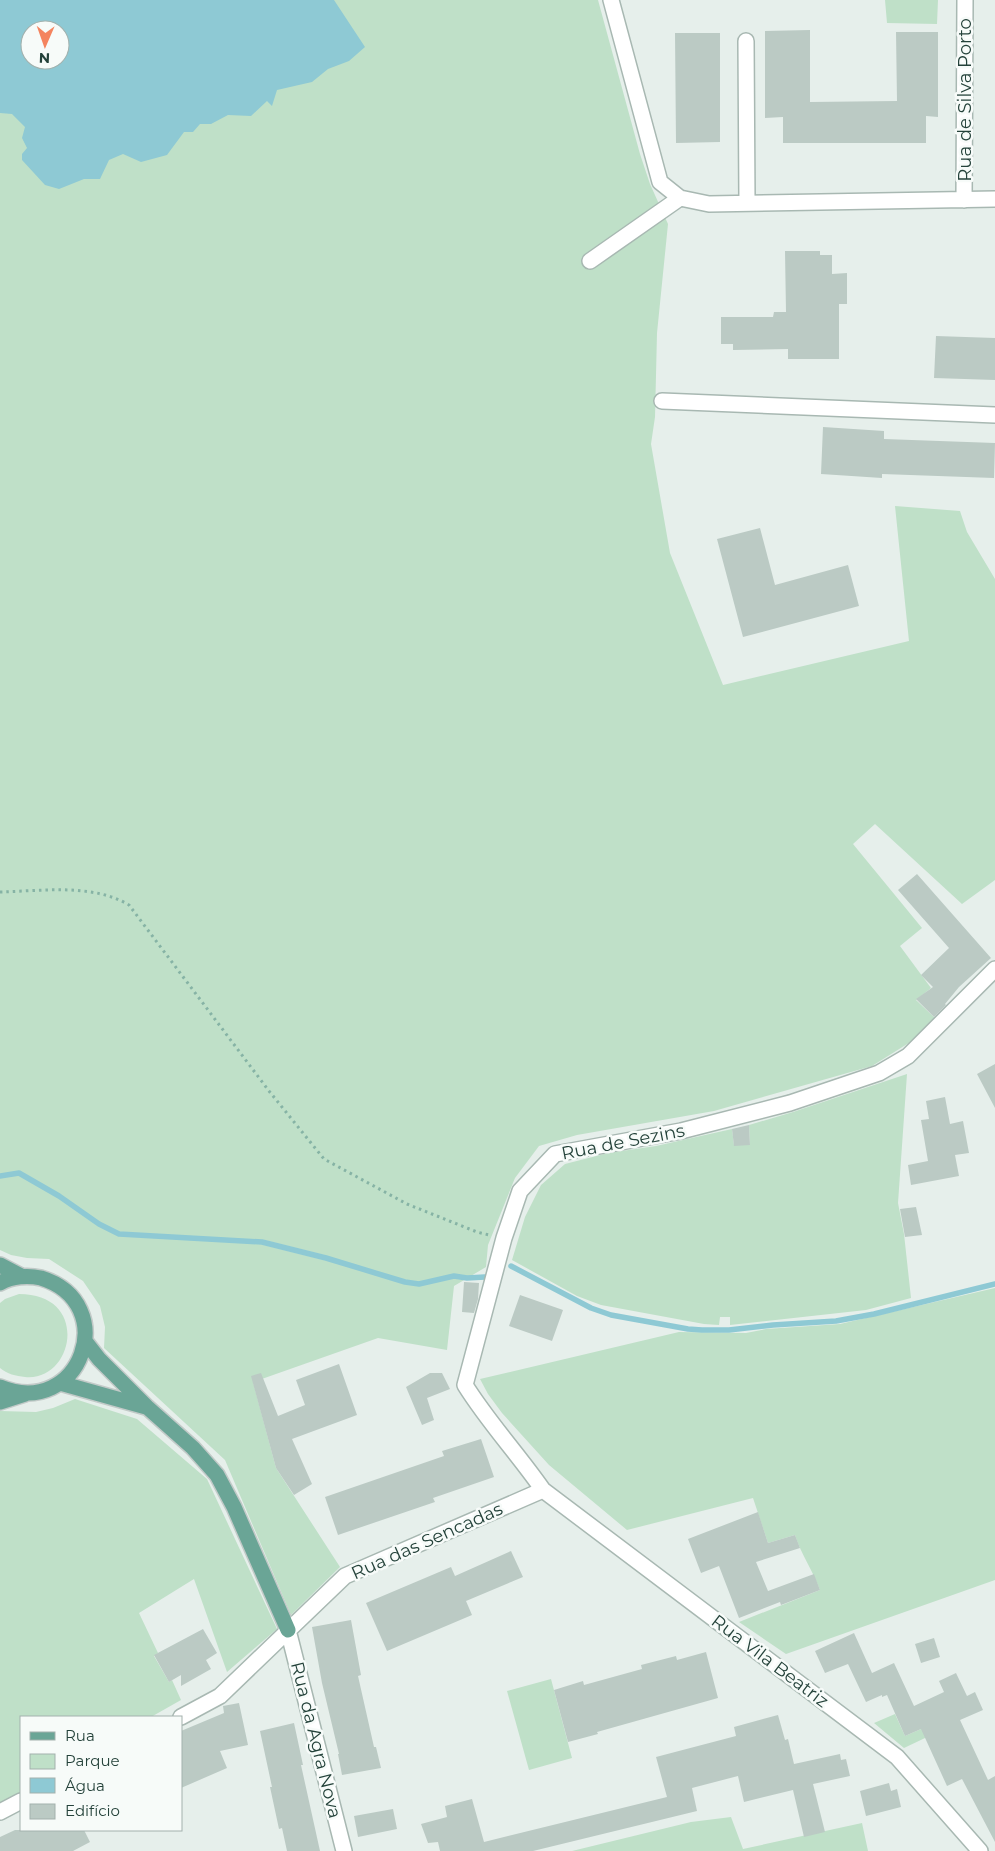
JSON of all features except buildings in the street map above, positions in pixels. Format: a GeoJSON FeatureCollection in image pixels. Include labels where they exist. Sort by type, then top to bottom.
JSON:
{"type":"FeatureCollection","features":[{"type":"Feature","properties":{"kind":"main road"},"geometry":{"type":"LineString","coordinates":[[0,1265],[21,1276]]}},
{"type":"Feature","properties":{"kind":"main road"},"geometry":{"type":"LineString","coordinates":[[0,1283],[21,1276],[51,1281],[64,1290],[77,1304],[84,1322],[85,1341],[81,1358],[72,1372],[60,1384],[44,1391],[0,1402]]}},
{"type":"Feature","properties":{"kind":"main road"},"geometry":{"type":"LineString","coordinates":[[85,1341],[99,1359],[192,1448],[217,1476],[234,1507],[288,1630]]}},
{"type":"Feature","properties":{"kind":"main road"},"geometry":{"type":"LineString","coordinates":[[60,1384],[147,1407]]}},
{"type":"Feature","properties":{"kind":"main road"},"geometry":{"type":"LineString","coordinates":[[0,1387],[12,1392],[28,1394]]}},
{"type":"Feature","properties":{"kind":"street"},"geometry":{"type":"LineString","coordinates":[[611,0],[660,182],[680,198],[709,204],[995,200]]}},
{"type":"Feature","properties":{"kind":"street","name":"Rua de Silva Porto"},"geometry":{"type":"LineString","coordinates":[[964,200],[965,0]]}},
{"type":"Feature","properties":{"kind":"street"},"geometry":{"type":"LineString","coordinates":[[746,41],[747,204]]}},
{"type":"Feature","properties":{"kind":"street"},"geometry":{"type":"LineString","coordinates":[[590,260],[680,198]]}},
{"type":"Feature","properties":{"kind":"street"},"geometry":{"type":"LineString","coordinates":[[662,401],[995,415]]}},
{"type":"Feature","properties":{"kind":"street","name":"Rua de Sezins"},"geometry":{"type":"LineString","coordinates":[[543,1490],[521,1459],[477,1405],[464,1384],[504,1238],[520,1191],[555,1154],[681,1131],[790,1104],[879,1074],[908,1056],[995,969]]}},
{"type":"Feature","properties":{"kind":"street","name":"Rua das Sencadas"},"geometry":{"type":"LineString","coordinates":[[182,1716],[220,1696],[345,1576],[543,1490]]}},
{"type":"Feature","properties":{"kind":"street","name":"Rua Vila Beatriz"},"geometry":{"type":"LineString","coordinates":[[543,1490],[897,1757],[980,1851]]}},
{"type":"Feature","properties":{"kind":"street","name":"Rua da Agra Nova"},"geometry":{"type":"LineString","coordinates":[[288,1630],[344,1851]]}},
{"type":"Feature","properties":{"kind":"street"},"geometry":{"type":"LineString","coordinates":[[0,1812],[20,1802]]}},
{"type":"Feature","properties":{"kind":"path"},"geometry":{"type":"LineString","coordinates":[[0,892],[81,891],[103,894],[120,899],[129,905],[324,1159],[407,1204],[477,1232],[504,1238]]}},
{"type":"Feature","properties":{"kind":"green space"},"geometry":{"type":"Polygon","coordinates":[[[0,0],[598,0],[640,154],[650,184],[668,224],[657,333],[655,417],[651,444],[670,553],[723,685],[909,641],[895,506],[960,511],[967,532],[995,579],[995,880],[962,904],[875,824],[853,844],[922,928],[900,946],[931,988],[916,1000],[936,1019],[912,1041],[872,1066],[714,1111],[577,1135],[539,1146],[515,1178],[488,1245],[486,1267],[454,1286],[447,1350],[378,1338],[253,1382],[276,1468],[340,1567],[291,1615],[225,1460],[104,1348],[105,1327],[100,1306],[83,1281],[49,1259],[11,1255],[0,1250],[0,0]]]}},
{"type":"Feature","properties":{"kind":"green space"},"geometry":{"type":"Polygon","coordinates":[[[885,0],[938,0],[937,24],[887,23],[885,0]]]}},
{"type":"Feature","properties":{"kind":"green space"},"geometry":{"type":"Polygon","coordinates":[[[907,1074],[898,1203],[904,1234],[911,1298],[866,1310],[730,1325],[730,1317],[720,1317],[719,1325],[704,1324],[601,1305],[577,1296],[512,1260],[525,1217],[541,1185],[565,1164],[608,1153],[656,1146],[732,1129],[734,1145],[750,1145],[749,1125],[907,1074]]]}},
{"type":"Feature","properties":{"kind":"green space"},"geometry":{"type":"Polygon","coordinates":[[[995,1288],[995,1580],[786,1654],[739,1622],[820,1590],[795,1535],[768,1543],[753,1498],[627,1530],[549,1465],[502,1413],[480,1379],[679,1332],[746,1333],[766,1329],[840,1324],[995,1288]]]}},
{"type":"Feature","properties":{"kind":"green space"},"geometry":{"type":"Polygon","coordinates":[[[19,1294],[42,1298],[57,1308],[65,1322],[67,1337],[64,1353],[55,1366],[42,1375],[22,1377],[0,1368],[0,1303],[19,1294]]]}},
{"type":"Feature","properties":{"kind":"green space"},"geometry":{"type":"Polygon","coordinates":[[[75,1399],[137,1419],[207,1479],[277,1629],[227,1672],[194,1579],[139,1613],[158,1653],[154,1656],[169,1682],[172,1680],[181,1700],[153,1716],[20,1716],[20,1793],[0,1804],[0,1411],[36,1412],[53,1408],[75,1399]]]}},
{"type":"Feature","properties":{"kind":"green space"},"geometry":{"type":"Polygon","coordinates":[[[551,1679],[572,1758],[529,1770],[507,1691],[551,1679]]]}},
{"type":"Feature","properties":{"kind":"green space"},"geometry":{"type":"Polygon","coordinates":[[[895,1714],[905,1736],[921,1729],[944,1729],[904,1748],[874,1723],[895,1714]]]}},
{"type":"Feature","properties":{"kind":"green space"},"geometry":{"type":"Polygon","coordinates":[[[731,1817],[743,1849],[862,1823],[868,1851],[572,1851],[691,1822],[731,1817]]]}},
{"type":"Feature","properties":{"kind":"water"},"geometry":{"type":"Polygon","coordinates":[[[0,0],[334,0],[365,47],[349,61],[328,69],[312,82],[277,90],[272,106],[267,101],[251,116],[228,115],[211,124],[200,124],[193,132],[184,132],[167,155],[141,162],[123,154],[109,160],[100,179],[84,179],[59,189],[45,185],[22,160],[22,154],[27,148],[22,138],[25,127],[12,114],[0,113],[0,0]]]}},
{"type":"Feature","properties":{"kind":"waterway"},"geometry":{"type":"LineString","coordinates":[[0,1176],[19,1173],[59,1196],[99,1224],[119,1234],[262,1242],[326,1258],[405,1282],[419,1284],[454,1276],[467,1278],[485,1277]]}},
{"type":"Feature","properties":{"kind":"waterway"},"geometry":{"type":"LineString","coordinates":[[511,1266],[591,1308],[611,1315],[702,1330],[729,1330],[836,1321],[874,1314],[995,1284]]}}]}
